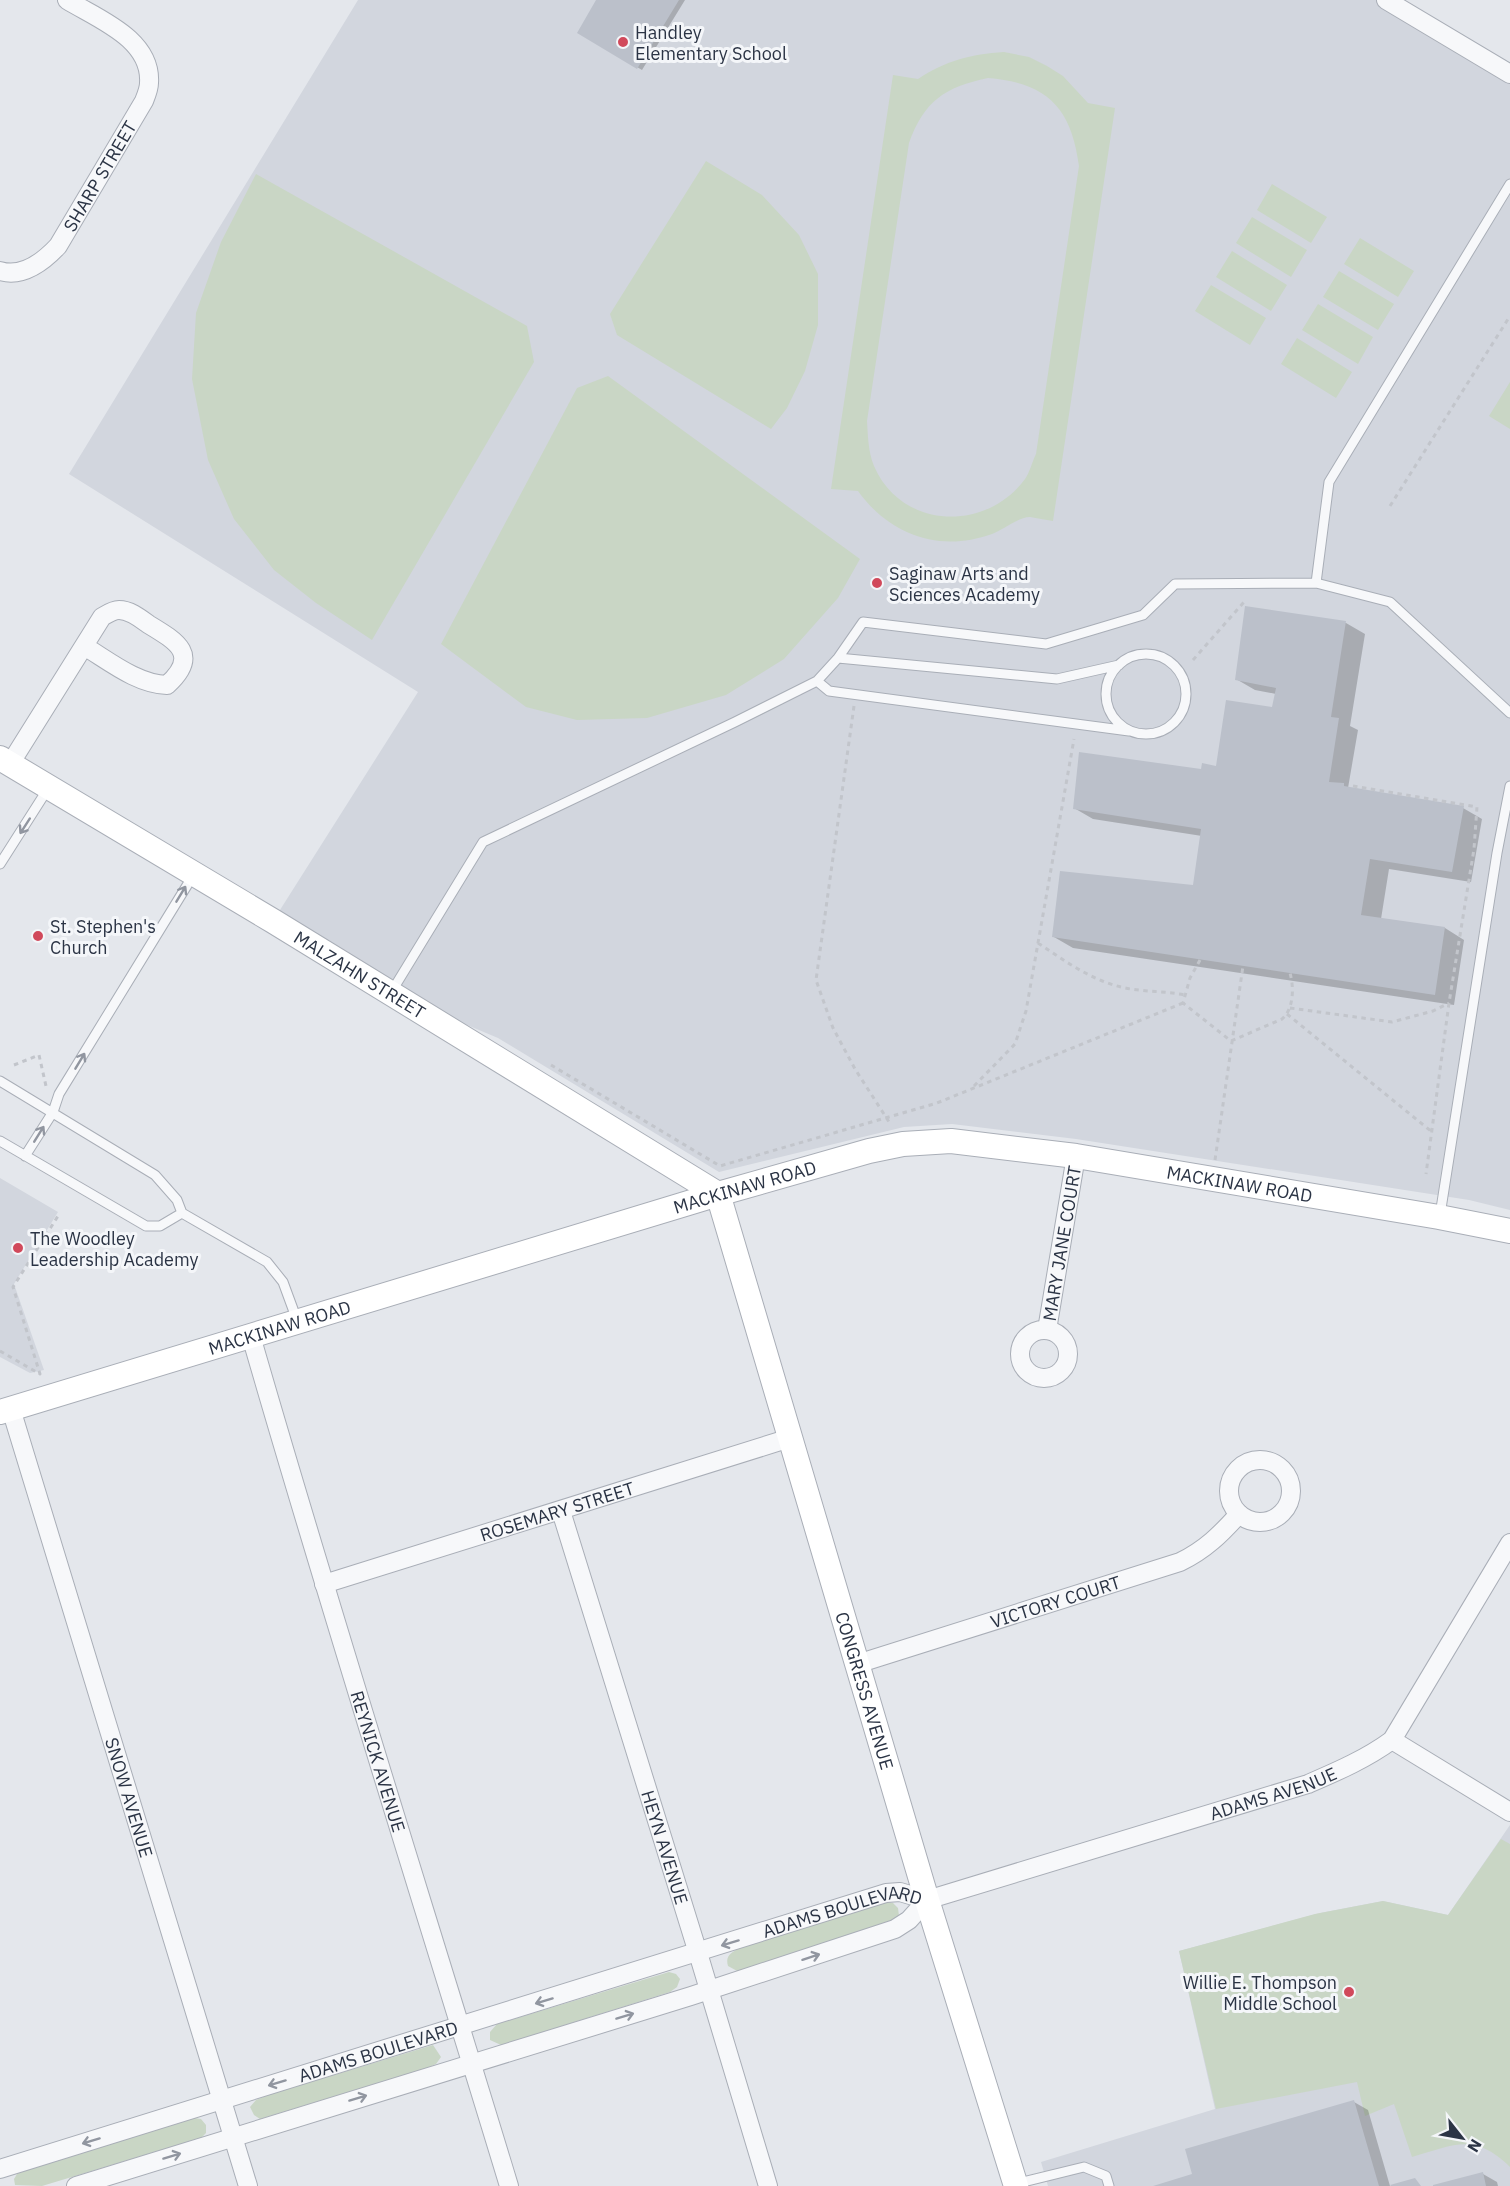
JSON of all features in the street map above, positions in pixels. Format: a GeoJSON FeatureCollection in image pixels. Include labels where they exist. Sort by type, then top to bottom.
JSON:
{"type":"FeatureCollection","features":[{"type":"Feature","properties":{"kind":"street","name":"SHARP STREET"},"geometry":{"type":"LineString","coordinates":[[0,271],[7,273],[26,270],[43,261],[58,246],[144,101],[149,84],[147,66],[142,52],[132,39],[66,0]]}},
{"type":"Feature","properties":{"kind":"street"},"geometry":{"type":"LineString","coordinates":[[1386,0],[1510,74]]}},
{"type":"Feature","properties":{"kind":"street"},"geometry":{"type":"LineString","coordinates":[[5,761],[102,617],[118,609],[129,612],[172,639],[184,655],[184,665],[166,685],[153,685],[135,677],[84,646]]}},
{"type":"Feature","properties":{"kind":"street","name":"MALZAHN STREET"},"geometry":{"type":"LineString","coordinates":[[5,761],[391,993],[718,1194]]}},
{"type":"Feature","properties":{"kind":"street","name":"MACKINAW ROAD"},"geometry":{"type":"LineString","coordinates":[[6,1410],[718,1194],[869,1151],[903,1144],[951,1141],[1076,1156],[1510,1231]]}},
{"type":"Feature","properties":{"kind":"street","name":"MARY JANE COURT"},"geometry":{"type":"LineString","coordinates":[[1047,1330],[1076,1156]]}},
{"type":"Feature","properties":{"kind":"street","name":"CONGRESS AVENUE"},"geometry":{"type":"LineString","coordinates":[[718,1194],[927,1900],[1016,2185]]}},
{"type":"Feature","properties":{"kind":"street","name":"REYNICK AVENUE"},"geometry":{"type":"LineString","coordinates":[[251,1336],[324,1584],[462,2026],[509,2186]]}},
{"type":"Feature","properties":{"kind":"street","name":"SNOW AVENUE"},"geometry":{"type":"LineString","coordinates":[[6,1410],[248,2186]]}},
{"type":"Feature","properties":{"kind":"street","name":"ROSEMARY STREET"},"geometry":{"type":"LineString","coordinates":[[324,1584],[790,1438]]}},
{"type":"Feature","properties":{"kind":"street","name":"HEYN AVENUE"},"geometry":{"type":"LineString","coordinates":[[561,1511],[768,2186]]}},
{"type":"Feature","properties":{"kind":"street","name":"VICTORY COURT"},"geometry":{"type":"LineString","coordinates":[[857,1664],[1180,1562],[1198,1554],[1239,1514]]}},
{"type":"Feature","properties":{"kind":"street","name":"ADAMS AVENUE"},"geometry":{"type":"LineString","coordinates":[[927,1900],[1308,1784],[1374,1752],[1392,1740],[1510,1543]]}},
{"type":"Feature","properties":{"kind":"street"},"geometry":{"type":"LineString","coordinates":[[1392,1740],[1510,1812]]}},
{"type":"Feature","properties":{"kind":"street","name":"ADAMS BOULEVARD"},"geometry":{"type":"LineString","coordinates":[[0,2169],[886,1893],[900,1892],[927,1900],[909,1920],[895,1929],[708,1990],[76,2186]]}},
{"type":"Feature","properties":{"kind":"lane"},"geometry":{"type":"LineString","coordinates":[[1316,583],[1329,482],[1510,184]]}},
{"type":"Feature","properties":{"kind":"lane"},"geometry":{"type":"LineString","coordinates":[[391,993],[483,842],[817,681],[838,658],[863,622],[1046,644],[1143,615],[1175,584],[1316,583],[1390,602],[1510,712]]}},
{"type":"Feature","properties":{"kind":"lane"},"geometry":{"type":"LineString","coordinates":[[817,681],[829,691],[1129,731],[1141,735],[1166,730],[1176,722],[1187,698],[1186,684],[1180,671],[1170,661],[1158,655],[1144,654],[1131,657],[1119,664],[1057,679],[838,658]]}},
{"type":"Feature","properties":{"kind":"lane"},"geometry":{"type":"LineString","coordinates":[[1119,664],[1110,676],[1106,688],[1106,701],[1110,713],[1118,724],[1129,731]]}},
{"type":"Feature","properties":{"kind":"lane"},"geometry":{"type":"LineString","coordinates":[[1439,1217],[1497,853],[1510,786]]}},
{"type":"Feature","properties":{"kind":"lane"},"geometry":{"type":"LineString","coordinates":[[0,864],[49,788]]}},
{"type":"Feature","properties":{"kind":"lane"},"geometry":{"type":"LineString","coordinates":[[25,1156],[53,1112],[59,1094],[194,874]]}},
{"type":"Feature","properties":{"kind":"lane"},"geometry":{"type":"LineString","coordinates":[[0,1082],[155,1175],[177,1200],[182,1213],[267,1262],[283,1282],[297,1322]]}},
{"type":"Feature","properties":{"kind":"lane"},"geometry":{"type":"LineString","coordinates":[[0,1142],[146,1226],[160,1226],[182,1213]]}},
{"type":"Feature","properties":{"kind":"lane"},"geometry":{"type":"LineString","coordinates":[[1016,2185],[1084,2167],[1106,2176],[1109,2186]]}},
{"type":"Feature","properties":{"kind":"path"},"geometry":{"type":"LineString","coordinates":[[1390,506],[1510,316]]}},
{"type":"Feature","properties":{"kind":"path"},"geometry":{"type":"LineString","coordinates":[[1193,660],[1244,602]]}},
{"type":"Feature","properties":{"kind":"path"},"geometry":{"type":"LineString","coordinates":[[854,704],[816,980],[833,1028],[855,1069],[903,1144]]}},
{"type":"Feature","properties":{"kind":"path"},"geometry":{"type":"LineString","coordinates":[[972,1089],[1015,1044],[1026,1011],[1074,739]]}},
{"type":"Feature","properties":{"kind":"path"},"geometry":{"type":"LineString","coordinates":[[1353,786],[1477,807],[1474,849],[1449,1003],[1426,1174]]}},
{"type":"Feature","properties":{"kind":"path"},"geometry":{"type":"LineString","coordinates":[[1038,943],[1069,965],[1107,983],[1124,988],[1185,995]]}},
{"type":"Feature","properties":{"kind":"path"},"geometry":{"type":"LineString","coordinates":[[1183,1003],[1190,978],[1200,960]]}},
{"type":"Feature","properties":{"kind":"path"},"geometry":{"type":"LineString","coordinates":[[1212,1179],[1243,966]]}},
{"type":"Feature","properties":{"kind":"path"},"geometry":{"type":"LineString","coordinates":[[1231,1041],[1282,1019],[1287,1014],[1293,983],[1290,973]]}},
{"type":"Feature","properties":{"kind":"path"},"geometry":{"type":"LineString","coordinates":[[545,1061],[720,1166],[937,1103],[1183,1003]]}},
{"type":"Feature","properties":{"kind":"path"},"geometry":{"type":"LineString","coordinates":[[1183,1003],[1231,1041]]}},
{"type":"Feature","properties":{"kind":"path"},"geometry":{"type":"LineString","coordinates":[[1289,1008],[1392,1022],[1433,1011],[1449,1003]]}},
{"type":"Feature","properties":{"kind":"path"},"geometry":{"type":"LineString","coordinates":[[1287,1014],[1432,1132]]}},
{"type":"Feature","properties":{"kind":"path"},"geometry":{"type":"LineString","coordinates":[[14,1065],[39,1055],[46,1086]]}},
{"type":"Feature","properties":{"kind":"path"},"geometry":{"type":"LineString","coordinates":[[0,1351],[40,1374],[13,1287],[58,1216]]}},
{"type":"Feature","properties":{"kind":"shaded area","name":"Saginaw Arts and Sciences Academy"},"geometry":{"type":"Polygon","coordinates":[[[358,0],[1386,0],[1510,74],[1510,1210],[1469,1200],[1076,1139],[952,1124],[904,1127],[719,1172],[498,1038],[391,993],[273,921],[418,692],[69,474],[358,0]]]}},
{"type":"Feature","properties":{"kind":"shaded area","name":"The Woodley Leadership Academy"},"geometry":{"type":"Polygon","coordinates":[[[0,1178],[58,1212],[14,1284],[44,1370],[30,1373],[0,1357],[0,1178]]]}},
{"type":"Feature","properties":{"kind":"shaded area","name":"Willie E. Thompson Middle School"},"geometry":{"type":"Polygon","coordinates":[[[1510,1825],[1510,2186],[1048,2186],[1041,2162],[1215,2109],[1179,1951],[1320,1913],[1383,1901],[1448,1915],[1510,1825]]]}},
{"type":"Feature","properties":{"kind":"green space"},"geometry":{"type":"Polygon","coordinates":[[[1004,52],[1029,57],[1063,76],[1088,103],[1115,108],[1053,521],[1030,517],[1016,521],[992,534],[972,539],[935,540],[900,529],[885,519],[858,491],[831,489],[893,75],[918,79],[948,63],[1004,52]],[[988,78],[948,91],[929,106],[909,143],[867,421],[872,460],[887,487],[903,502],[923,512],[945,516],[967,515],[988,509],[1008,497],[1025,479],[1036,454],[1079,166],[1070,128],[1053,102],[1041,92],[1009,81],[988,78]]]}},
{"type":"Feature","properties":{"kind":"green space"},"geometry":{"type":"Polygon","coordinates":[[[706,161],[762,195],[799,235],[818,274],[818,325],[805,371],[787,408],[771,429],[617,335],[610,314],[706,161]]]}},
{"type":"Feature","properties":{"kind":"green space"},"geometry":{"type":"Polygon","coordinates":[[[256,174],[527,326],[534,362],[372,640],[316,603],[274,570],[234,519],[208,460],[192,379],[196,313],[221,242],[256,174]]]}},
{"type":"Feature","properties":{"kind":"green space"},"geometry":{"type":"Polygon","coordinates":[[[1272,184],[1327,217],[1311,243],[1257,210],[1272,184]]]}},
{"type":"Feature","properties":{"kind":"green space"},"geometry":{"type":"Polygon","coordinates":[[[1252,217],[1307,250],[1291,277],[1236,243],[1252,217]]]}},
{"type":"Feature","properties":{"kind":"green space"},"geometry":{"type":"Polygon","coordinates":[[[1360,238],[1414,271],[1398,297],[1344,264],[1360,238]]]}},
{"type":"Feature","properties":{"kind":"green space"},"geometry":{"type":"Polygon","coordinates":[[[1232,251],[1287,285],[1271,311],[1216,277],[1232,251]]]}},
{"type":"Feature","properties":{"kind":"green space"},"geometry":{"type":"Polygon","coordinates":[[[1339,271],[1394,304],[1378,330],[1323,297],[1339,271]]]}},
{"type":"Feature","properties":{"kind":"green space"},"geometry":{"type":"Polygon","coordinates":[[[1211,285],[1266,318],[1250,345],[1195,311],[1211,285]]]}},
{"type":"Feature","properties":{"kind":"green space"},"geometry":{"type":"Polygon","coordinates":[[[1318,304],[1373,337],[1358,364],[1302,330],[1318,304]]]}},
{"type":"Feature","properties":{"kind":"green space"},"geometry":{"type":"Polygon","coordinates":[[[1297,338],[1352,372],[1336,398],[1281,364],[1297,338]]]}},
{"type":"Feature","properties":{"kind":"green space"},"geometry":{"type":"Polygon","coordinates":[[[608,376],[860,559],[838,598],[784,659],[726,695],[647,718],[577,720],[526,707],[441,644],[577,388],[608,376]]]}},
{"type":"Feature","properties":{"kind":"green space"},"geometry":{"type":"Polygon","coordinates":[[[1510,382],[1510,429],[1489,416],[1510,382]]]}},
{"type":"Feature","properties":{"kind":"green space","name":"Willie E. Thompson Middle School"},"geometry":{"type":"Polygon","coordinates":[[[1501,1839],[1510,1844],[1510,2167],[1486,2149],[1475,2145],[1452,2146],[1412,2157],[1394,2104],[1365,2116],[1357,2082],[1216,2109],[1179,1951],[1315,1914],[1383,1901],[1448,1915],[1501,1839]]]}},
{"type":"Feature","properties":{"kind":"green space"},"geometry":{"type":"Polygon","coordinates":[[[887,1902],[893,1903],[898,1908],[899,1916],[892,1923],[739,1972],[728,1966],[728,1957],[739,1948],[887,1902]]]}},
{"type":"Feature","properties":{"kind":"green space"},"geometry":{"type":"Polygon","coordinates":[[[669,1972],[676,1974],[680,1979],[677,1987],[670,1992],[501,2045],[490,2040],[490,2032],[497,2024],[669,1972]]]}},
{"type":"Feature","properties":{"kind":"green space"},"geometry":{"type":"Polygon","coordinates":[[[433,2045],[441,2057],[436,2064],[427,2068],[260,2119],[254,2115],[250,2107],[256,2100],[268,2095],[433,2045]]]}},
{"type":"Feature","properties":{"kind":"green space"},"geometry":{"type":"Polygon","coordinates":[[[195,2118],[201,2119],[206,2125],[206,2133],[201,2138],[42,2186],[15,2185],[14,2179],[17,2174],[25,2169],[195,2118]]]}},
{"type":"Feature","properties":{"kind":"building","name":"Handley Elementary School"},"geometry":{"type":"Polygon","coordinates":[[[596,0],[679,0],[637,69],[577,33],[596,0]]]}},
{"type":"Feature","properties":{"kind":"building"},"geometry":{"type":"Polygon","coordinates":[[[1245,606],[1346,621],[1331,717],[1339,718],[1329,782],[1464,806],[1452,872],[1370,859],[1361,915],[1445,927],[1435,995],[1052,937],[1060,871],[1193,885],[1201,829],[1073,809],[1079,752],[1201,769],[1202,763],[1216,766],[1226,700],[1272,707],[1276,688],[1235,680],[1245,606]]]}},
{"type":"Feature","properties":{"kind":"building"},"geometry":{"type":"Polygon","coordinates":[[[1354,2100],[1379,2186],[1153,2186],[1192,2174],[1185,2149],[1354,2100]]]}},
{"type":"Feature","properties":{"kind":"building"},"geometry":{"type":"Polygon","coordinates":[[[1483,2172],[1486,2186],[1433,2186],[1433,2185],[1483,2172]]]}},
{"type":"Feature","properties":{"kind":"building"},"geometry":{"type":"Polygon","coordinates":[[[1415,2178],[1421,2186],[1390,2185],[1415,2178]]]}},
{"type":"Feature","properties":{"kind":"place","name":"Handley Elementary School"},"geometry":{"type":"Point","coordinates":[623,42]}},
{"type":"Feature","properties":{"kind":"place","name":"Saginaw Arts and Sciences Academy"},"geometry":{"type":"Point","coordinates":[877,583]}},
{"type":"Feature","properties":{"kind":"place","name":"St. Stephen's Church"},"geometry":{"type":"Point","coordinates":[38,936]}},
{"type":"Feature","properties":{"kind":"place","name":"The Woodley Leadership Academy"},"geometry":{"type":"Point","coordinates":[18,1248]}},
{"type":"Feature","properties":{"kind":"place","name":"Willie E. Thompson Middle School"},"geometry":{"type":"Point","coordinates":[1349,1992]}}]}
